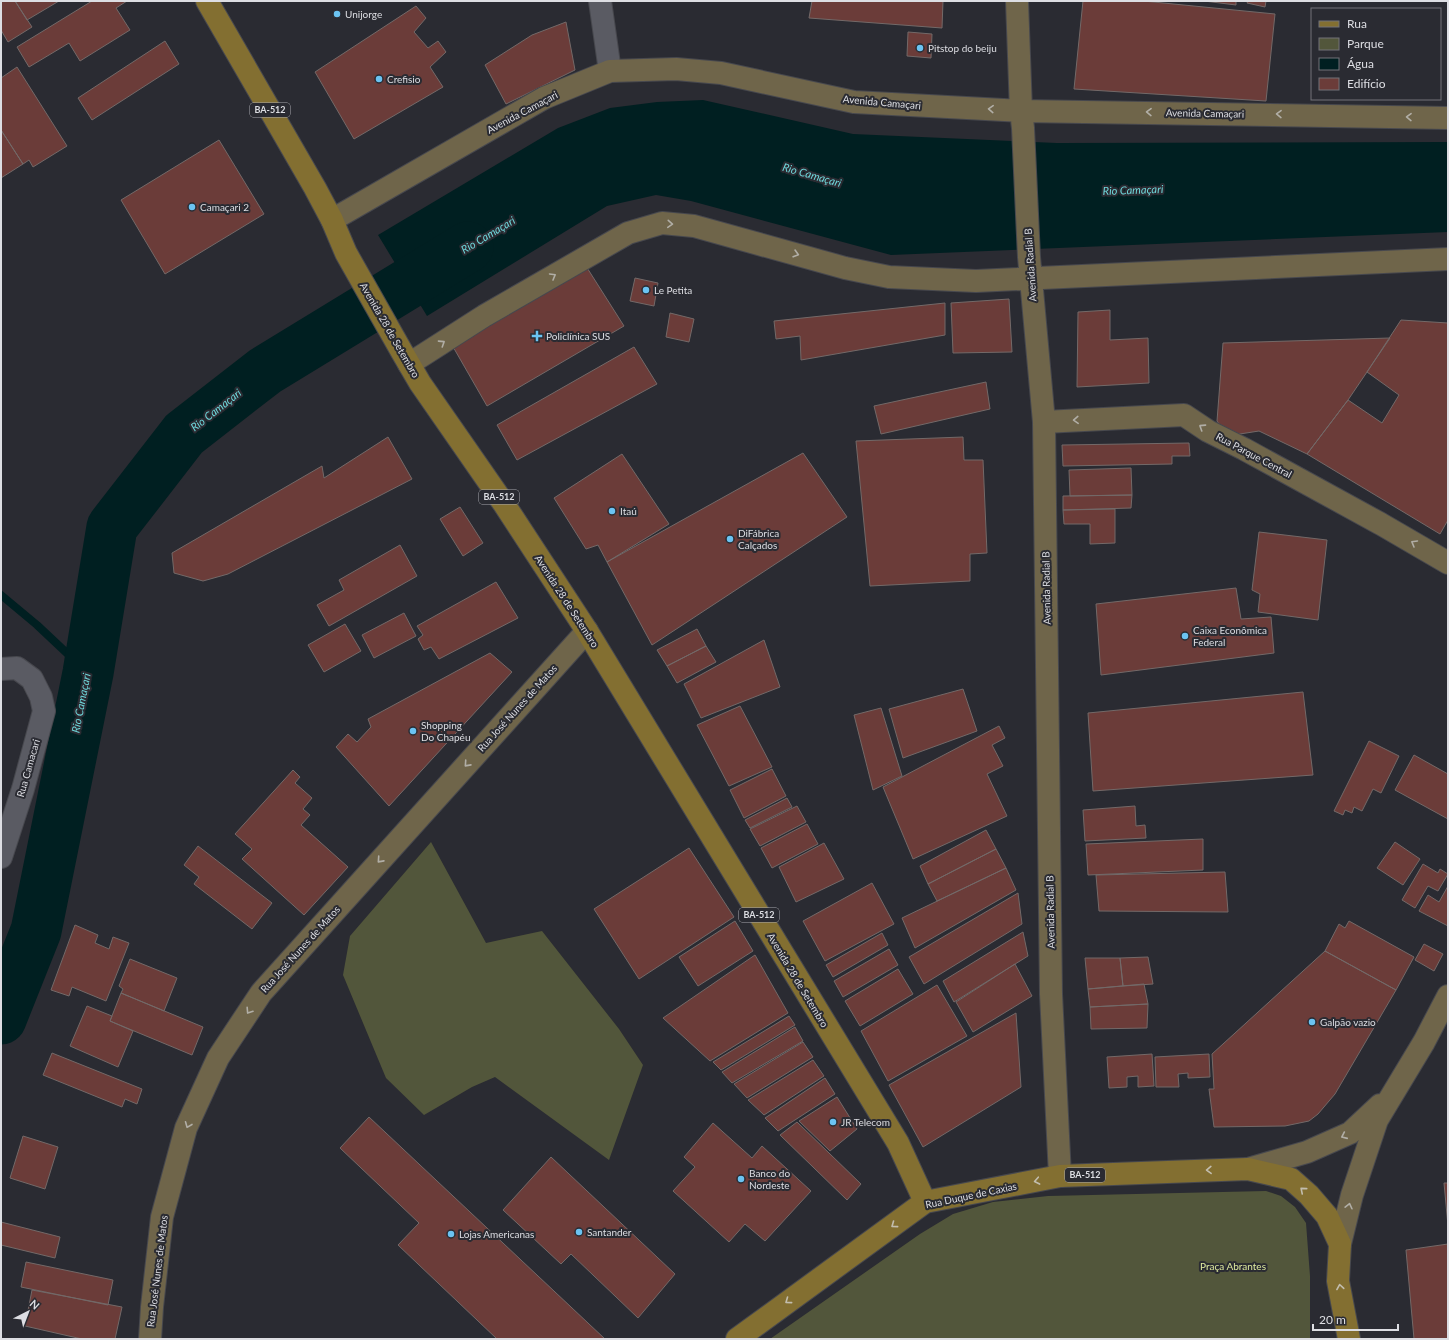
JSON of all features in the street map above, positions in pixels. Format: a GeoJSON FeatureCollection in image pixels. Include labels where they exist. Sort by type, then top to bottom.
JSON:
{"type":"FeatureCollection","features":[{"type":"Feature","properties":{"kind":"main road","name":"Avenida 28 de Setembro"},"geometry":{"type":"LineString","coordinates":[[207,1],[316,188],[346,253],[394,340],[587,631],[898,1143],[925,1202]]}},
{"type":"Feature","properties":{"kind":"main road","name":"Rua Duque de Caxias"},"geometry":{"type":"LineString","coordinates":[[737,1339],[925,1202],[1060,1176],[1248,1168]]}},
{"type":"Feature","properties":{"kind":"main road","name":"BA-512"},"geometry":{"type":"LineString","coordinates":[[1248,1168],[1290,1179],[1309,1195],[1327,1216],[1340,1244],[1338,1281],[1349,1339]]}},
{"type":"Feature","properties":{"kind":"street"},"geometry":{"type":"LineString","coordinates":[[600,1],[610,71]]}},
{"type":"Feature","properties":{"kind":"street","name":"Avenida Radial B"},"geometry":{"type":"LineString","coordinates":[[1017,1],[1029,257],[1044,422],[1051,994],[1060,1176]]}},
{"type":"Feature","properties":{"kind":"street","name":"Avenida Camaçari"},"geometry":{"type":"LineString","coordinates":[[332,220],[544,98],[610,71],[684,70],[721,74],[854,102],[1022,120],[1448,118]]}},
{"type":"Feature","properties":{"kind":"street"},"geometry":{"type":"LineString","coordinates":[[409,364],[484,316],[628,233],[662,223],[694,226],[845,268],[889,277],[976,281],[1448,259]]}},
{"type":"Feature","properties":{"kind":"street","name":"Rua Parque Central"},"geometry":{"type":"LineString","coordinates":[[1044,422],[1184,415],[1208,431],[1244,449],[1448,563]]}},
{"type":"Feature","properties":{"kind":"street","name":"Rua José Nunes de Matos"},"geometry":{"type":"LineString","coordinates":[[150,1339],[162,1217],[186,1128],[218,1058],[261,993],[587,631]]}},
{"type":"Feature","properties":{"kind":"street","name":"Rua Camacari"},"geometry":{"type":"LineString","coordinates":[[1,669],[17,668],[32,679],[41,697],[44,710],[23,789],[1,857]]}},
{"type":"Feature","properties":{"kind":"street"},"geometry":{"type":"LineString","coordinates":[[1340,1244],[1352,1195],[1376,1120],[1424,1042],[1448,996]]}},
{"type":"Feature","properties":{"kind":"street"},"geometry":{"type":"LineString","coordinates":[[1248,1168],[1307,1152],[1350,1133],[1394,1092]]}},
{"type":"Feature","properties":{"kind":"green space"},"geometry":{"type":"Polygon","coordinates":[[[431,842],[486,943],[542,931],[619,1029],[643,1065],[609,1160],[495,1077],[472,1087],[424,1115],[386,1078],[343,975],[350,936],[431,842]]]}},
{"type":"Feature","properties":{"kind":"green space","name":"Praça Abrantes"},"geometry":{"type":"Polygon","coordinates":[[[1266,1191],[1281,1196],[1295,1207],[1306,1223],[1310,1276],[1310,1339],[770,1339],[920,1234],[953,1214],[993,1202],[1048,1196],[1266,1191]]]}},
{"type":"Feature","properties":{"kind":"water"},"geometry":{"type":"Polygon","coordinates":[[[703,100],[853,134],[1057,143],[1448,142],[1448,232],[891,255],[691,201],[656,195],[607,206],[427,316],[378,235],[558,128],[610,108],[657,102],[703,100]]]}},
{"type":"Feature","properties":{"kind":"building"},"geometry":{"type":"Polygon","coordinates":[[[1,1],[15,1],[32,27],[8,42],[1,30],[1,1]]]}},
{"type":"Feature","properties":{"kind":"building"},"geometry":{"type":"Polygon","coordinates":[[[15,1],[59,1],[27,20],[15,1]]]}},
{"type":"Feature","properties":{"kind":"building"},"geometry":{"type":"Polygon","coordinates":[[[92,1],[127,1],[116,8],[130,30],[80,61],[69,43],[29,67],[17,47],[92,1]]]}},
{"type":"Feature","properties":{"kind":"building"},"geometry":{"type":"Polygon","coordinates":[[[812,1],[943,1],[942,28],[809,18],[812,1]]]}},
{"type":"Feature","properties":{"kind":"building"},"geometry":{"type":"Polygon","coordinates":[[[1083,1],[1143,1],[1275,14],[1266,101],[1074,89],[1083,1]]]}},
{"type":"Feature","properties":{"kind":"building"},"geometry":{"type":"Polygon","coordinates":[[[1204,1],[1236,1],[1236,5],[1204,1]]]}},
{"type":"Feature","properties":{"kind":"building"},"geometry":{"type":"Polygon","coordinates":[[[1248,1],[1266,1],[1265,7],[1247,3],[1248,1]]]}},
{"type":"Feature","properties":{"kind":"building","name":"Crefisio"},"geometry":{"type":"Polygon","coordinates":[[[416,6],[426,18],[414,32],[428,48],[438,41],[446,52],[430,67],[443,87],[354,139],[315,72],[416,6]]]}},
{"type":"Feature","properties":{"kind":"building"},"geometry":{"type":"Polygon","coordinates":[[[566,22],[575,70],[506,104],[485,65],[532,35],[566,22]]]}},
{"type":"Feature","properties":{"kind":"building"},"geometry":{"type":"Polygon","coordinates":[[[908,32],[932,34],[931,58],[907,56],[908,32]]]}},
{"type":"Feature","properties":{"kind":"building"},"geometry":{"type":"Polygon","coordinates":[[[165,41],[179,64],[92,120],[78,98],[165,41]]]}},
{"type":"Feature","properties":{"kind":"building"},"geometry":{"type":"Polygon","coordinates":[[[17,67],[67,146],[33,167],[29,160],[23,164],[1,130],[1,78],[17,67]]]}},
{"type":"Feature","properties":{"kind":"building"},"geometry":{"type":"Polygon","coordinates":[[[1,130],[23,164],[1,178],[1,130]]]}},
{"type":"Feature","properties":{"kind":"building","name":"Camaçari 2"},"geometry":{"type":"Polygon","coordinates":[[[219,140],[264,214],[165,274],[121,200],[219,140]]]}},
{"type":"Feature","properties":{"kind":"building","name":"Policlínica SUS"},"geometry":{"type":"Polygon","coordinates":[[[584,263],[624,326],[487,406],[452,345],[584,263]]]}},
{"type":"Feature","properties":{"kind":"building"},"geometry":{"type":"Polygon","coordinates":[[[635,278],[658,283],[654,306],[630,301],[635,278]]]}},
{"type":"Feature","properties":{"kind":"building"},"geometry":{"type":"Polygon","coordinates":[[[1009,299],[1012,352],[953,353],[951,303],[1009,299]]]}},
{"type":"Feature","properties":{"kind":"building"},"geometry":{"type":"Polygon","coordinates":[[[945,303],[945,335],[801,360],[800,336],[776,339],[774,321],[945,303]]]}},
{"type":"Feature","properties":{"kind":"building"},"geometry":{"type":"Polygon","coordinates":[[[1110,310],[1110,340],[1148,338],[1149,383],[1077,387],[1078,312],[1110,310]]]}},
{"type":"Feature","properties":{"kind":"building"},"geometry":{"type":"Polygon","coordinates":[[[670,313],[694,319],[689,342],[666,337],[670,313]]]}},
{"type":"Feature","properties":{"kind":"building"},"geometry":{"type":"Polygon","coordinates":[[[1401,320],[1448,323],[1448,520],[1440,534],[1307,454],[1348,400],[1382,423],[1399,395],[1367,372],[1401,320]]]}},
{"type":"Feature","properties":{"kind":"building"},"geometry":{"type":"Polygon","coordinates":[[[1390,338],[1348,400],[1307,454],[1259,431],[1227,436],[1217,421],[1223,343],[1390,338]]]}},
{"type":"Feature","properties":{"kind":"building"},"geometry":{"type":"Polygon","coordinates":[[[634,347],[657,384],[517,460],[497,425],[634,347]]]}},
{"type":"Feature","properties":{"kind":"building"},"geometry":{"type":"Polygon","coordinates":[[[986,382],[990,409],[881,434],[874,406],[986,382]]]}},
{"type":"Feature","properties":{"kind":"building"},"geometry":{"type":"Polygon","coordinates":[[[388,437],[412,479],[228,574],[203,581],[174,573],[172,553],[322,466],[324,478],[388,437]]]}},
{"type":"Feature","properties":{"kind":"building"},"geometry":{"type":"Polygon","coordinates":[[[963,437],[964,460],[983,460],[987,553],[970,554],[970,581],[870,586],[856,441],[963,437]]]}},
{"type":"Feature","properties":{"kind":"building"},"geometry":{"type":"Polygon","coordinates":[[[1189,443],[1190,456],[1172,456],[1172,464],[1063,466],[1062,445],[1189,443]]]}},
{"type":"Feature","properties":{"kind":"building","name":"DiFábrica Calçados"},"geometry":{"type":"Polygon","coordinates":[[[803,453],[847,517],[652,645],[607,562],[803,453]]]}},
{"type":"Feature","properties":{"kind":"building","name":"Itaú"},"geometry":{"type":"Polygon","coordinates":[[[622,454],[669,524],[607,562],[598,545],[586,549],[554,498],[622,454]]]}},
{"type":"Feature","properties":{"kind":"building"},"geometry":{"type":"Polygon","coordinates":[[[1131,468],[1132,495],[1070,496],[1069,470],[1131,468]]]}},
{"type":"Feature","properties":{"kind":"building"},"geometry":{"type":"Polygon","coordinates":[[[1132,495],[1131,508],[1063,510],[1063,496],[1132,495]]]}},
{"type":"Feature","properties":{"kind":"building"},"geometry":{"type":"Polygon","coordinates":[[[460,507],[483,543],[463,556],[440,519],[460,507]]]}},
{"type":"Feature","properties":{"kind":"building"},"geometry":{"type":"Polygon","coordinates":[[[1115,509],[1115,543],[1090,544],[1090,524],[1064,524],[1063,510],[1115,509]]]}},
{"type":"Feature","properties":{"kind":"building"},"geometry":{"type":"Polygon","coordinates":[[[1259,532],[1327,540],[1318,620],[1258,612],[1260,594],[1252,590],[1259,532]]]}},
{"type":"Feature","properties":{"kind":"building"},"geometry":{"type":"Polygon","coordinates":[[[400,545],[417,576],[329,626],[317,605],[344,590],[339,580],[400,545]]]}},
{"type":"Feature","properties":{"kind":"building"},"geometry":{"type":"Polygon","coordinates":[[[496,582],[518,618],[439,659],[431,647],[424,650],[418,639],[423,635],[417,626],[496,582]]]}},
{"type":"Feature","properties":{"kind":"building","name":"Caixa Econômica Federal"},"geometry":{"type":"Polygon","coordinates":[[[1236,588],[1241,619],[1271,617],[1274,653],[1101,675],[1096,604],[1236,588]]]}},
{"type":"Feature","properties":{"kind":"building"},"geometry":{"type":"Polygon","coordinates":[[[404,613],[416,636],[374,658],[362,635],[404,613]]]}},
{"type":"Feature","properties":{"kind":"building"},"geometry":{"type":"Polygon","coordinates":[[[345,624],[361,651],[324,672],[308,645],[345,624]]]}},
{"type":"Feature","properties":{"kind":"building"},"geometry":{"type":"Polygon","coordinates":[[[697,629],[706,646],[667,666],[657,650],[697,629]]]}},
{"type":"Feature","properties":{"kind":"building"},"geometry":{"type":"Polygon","coordinates":[[[764,640],[780,687],[701,718],[684,684],[764,640]]]}},
{"type":"Feature","properties":{"kind":"building"},"geometry":{"type":"Polygon","coordinates":[[[706,646],[716,662],[677,683],[667,666],[706,646]]]}},
{"type":"Feature","properties":{"kind":"building","name":"Shopping Do Chapéu"},"geometry":{"type":"Polygon","coordinates":[[[490,653],[512,672],[389,806],[336,747],[348,734],[357,742],[371,727],[368,719],[490,653]]]}},
{"type":"Feature","properties":{"kind":"building"},"geometry":{"type":"Polygon","coordinates":[[[963,689],[977,731],[903,758],[889,709],[963,689]]]}},
{"type":"Feature","properties":{"kind":"building"},"geometry":{"type":"Polygon","coordinates":[[[1303,692],[1313,775],[1093,791],[1088,713],[1303,692]]]}},
{"type":"Feature","properties":{"kind":"building"},"geometry":{"type":"Polygon","coordinates":[[[740,706],[772,767],[729,786],[697,725],[740,706]]]}},
{"type":"Feature","properties":{"kind":"building"},"geometry":{"type":"Polygon","coordinates":[[[881,708],[902,776],[873,790],[854,715],[881,708]]]}},
{"type":"Feature","properties":{"kind":"building"},"geometry":{"type":"Polygon","coordinates":[[[999,726],[1005,738],[992,745],[1003,766],[987,774],[1007,816],[913,859],[883,787],[999,726]]]}},
{"type":"Feature","properties":{"kind":"building"},"geometry":{"type":"Polygon","coordinates":[[[1369,741],[1399,756],[1381,793],[1373,789],[1362,811],[1354,807],[1352,813],[1345,810],[1343,815],[1334,811],[1369,741]]]}},
{"type":"Feature","properties":{"kind":"building"},"geometry":{"type":"Polygon","coordinates":[[[1414,755],[1448,774],[1448,819],[1395,790],[1414,755]]]}},
{"type":"Feature","properties":{"kind":"building"},"geometry":{"type":"Polygon","coordinates":[[[772,769],[786,796],[744,818],[730,790],[772,769]]]}},
{"type":"Feature","properties":{"kind":"building"},"geometry":{"type":"Polygon","coordinates":[[[293,770],[300,777],[295,783],[312,798],[303,809],[310,815],[301,825],[348,867],[304,915],[242,859],[252,849],[235,834],[293,770]]]}},
{"type":"Feature","properties":{"kind":"building"},"geometry":{"type":"Polygon","coordinates":[[[787,798],[792,807],[750,828],[745,820],[787,798]]]}},
{"type":"Feature","properties":{"kind":"building"},"geometry":{"type":"Polygon","coordinates":[[[797,806],[806,822],[760,846],[750,829],[797,806]]]}},
{"type":"Feature","properties":{"kind":"building"},"geometry":{"type":"Polygon","coordinates":[[[1135,806],[1136,826],[1145,825],[1146,838],[1085,841],[1083,810],[1135,806]]]}},
{"type":"Feature","properties":{"kind":"building"},"geometry":{"type":"Polygon","coordinates":[[[807,824],[818,844],[772,868],[761,848],[807,824]]]}},
{"type":"Feature","properties":{"kind":"building"},"geometry":{"type":"Polygon","coordinates":[[[986,830],[996,849],[928,884],[920,866],[986,830]]]}},
{"type":"Feature","properties":{"kind":"building"},"geometry":{"type":"Polygon","coordinates":[[[1203,839],[1203,870],[1088,875],[1086,844],[1203,839]]]}},
{"type":"Feature","properties":{"kind":"building"},"geometry":{"type":"Polygon","coordinates":[[[1395,842],[1420,859],[1403,885],[1377,868],[1395,842]]]}},
{"type":"Feature","properties":{"kind":"building"},"geometry":{"type":"Polygon","coordinates":[[[824,843],[844,879],[796,902],[779,867],[824,843]]]}},
{"type":"Feature","properties":{"kind":"building"},"geometry":{"type":"Polygon","coordinates":[[[198,846],[272,903],[252,929],[194,884],[199,877],[184,865],[198,846]]]}},
{"type":"Feature","properties":{"kind":"building"},"geometry":{"type":"Polygon","coordinates":[[[689,848],[734,917],[639,979],[594,909],[689,848]]]}},
{"type":"Feature","properties":{"kind":"building"},"geometry":{"type":"Polygon","coordinates":[[[996,849],[1006,868],[937,901],[928,884],[996,849]]]}},
{"type":"Feature","properties":{"kind":"building"},"geometry":{"type":"Polygon","coordinates":[[[1423,864],[1438,873],[1440,869],[1448,874],[1438,891],[1428,886],[1415,908],[1402,900],[1423,864]]]}},
{"type":"Feature","properties":{"kind":"building"},"geometry":{"type":"Polygon","coordinates":[[[1006,868],[1016,890],[915,948],[902,918],[1006,868]]]}},
{"type":"Feature","properties":{"kind":"building"},"geometry":{"type":"Polygon","coordinates":[[[1225,872],[1228,912],[1099,911],[1096,875],[1225,872]]]}},
{"type":"Feature","properties":{"kind":"building"},"geometry":{"type":"Polygon","coordinates":[[[872,883],[894,924],[825,961],[803,921],[872,883]]]}},
{"type":"Feature","properties":{"kind":"building"},"geometry":{"type":"Polygon","coordinates":[[[1448,886],[1448,926],[1419,911],[1428,895],[1439,902],[1448,886]]]}},
{"type":"Feature","properties":{"kind":"building"},"geometry":{"type":"Polygon","coordinates":[[[1018,893],[1022,924],[924,984],[909,957],[1018,893]]]}},
{"type":"Feature","properties":{"kind":"building"},"geometry":{"type":"Polygon","coordinates":[[[735,921],[753,951],[698,986],[679,957],[735,921]]]}},
{"type":"Feature","properties":{"kind":"building"},"geometry":{"type":"Polygon","coordinates":[[[1349,921],[1414,957],[1396,990],[1325,951],[1339,924],[1345,928],[1349,921]]]}},
{"type":"Feature","properties":{"kind":"building"},"geometry":{"type":"Polygon","coordinates":[[[75,925],[98,935],[95,943],[109,949],[113,937],[129,943],[106,1001],[72,987],[69,996],[51,990],[75,925]]]}},
{"type":"Feature","properties":{"kind":"building"},"geometry":{"type":"Polygon","coordinates":[[[1023,932],[1028,956],[954,1002],[943,981],[1023,932]]]}},
{"type":"Feature","properties":{"kind":"building"},"geometry":{"type":"Polygon","coordinates":[[[882,933],[888,945],[833,977],[826,965],[882,933]]]}},
{"type":"Feature","properties":{"kind":"building"},"geometry":{"type":"Polygon","coordinates":[[[1424,944],[1443,954],[1434,971],[1415,960],[1424,944]]]}},
{"type":"Feature","properties":{"kind":"building"},"geometry":{"type":"Polygon","coordinates":[[[889,949],[898,965],[843,997],[834,981],[889,949]]]}},
{"type":"Feature","properties":{"kind":"building","name":"Galpão vazio"},"geometry":{"type":"Polygon","coordinates":[[[1325,951],[1396,990],[1335,1094],[1318,1114],[1309,1121],[1285,1126],[1214,1127],[1209,1089],[1214,1089],[1212,1054],[1325,951]]]}},
{"type":"Feature","properties":{"kind":"building"},"geometry":{"type":"Polygon","coordinates":[[[755,955],[788,1013],[710,1061],[663,1018],[755,955]]]}},
{"type":"Feature","properties":{"kind":"building"},"geometry":{"type":"Polygon","coordinates":[[[1148,957],[1153,984],[1123,986],[1120,958],[1148,957]]]}},
{"type":"Feature","properties":{"kind":"building"},"geometry":{"type":"Polygon","coordinates":[[[1085,958],[1120,958],[1123,986],[1088,989],[1085,958]]]}},
{"type":"Feature","properties":{"kind":"building"},"geometry":{"type":"Polygon","coordinates":[[[130,959],[177,978],[164,1011],[121,993],[123,989],[119,986],[130,959]]]}},
{"type":"Feature","properties":{"kind":"building"},"geometry":{"type":"Polygon","coordinates":[[[1015,964],[1032,996],[973,1032],[956,1002],[1015,964]]]}},
{"type":"Feature","properties":{"kind":"building"},"geometry":{"type":"Polygon","coordinates":[[[898,969],[913,994],[860,1026],[845,1001],[898,969]]]}},
{"type":"Feature","properties":{"kind":"building"},"geometry":{"type":"Polygon","coordinates":[[[1144,984],[1148,1004],[1090,1007],[1088,989],[1144,984]]]}},
{"type":"Feature","properties":{"kind":"building"},"geometry":{"type":"Polygon","coordinates":[[[937,985],[967,1036],[888,1081],[861,1031],[937,985]]]}},
{"type":"Feature","properties":{"kind":"building"},"geometry":{"type":"Polygon","coordinates":[[[121,993],[203,1027],[192,1055],[110,1021],[121,993]]]}},
{"type":"Feature","properties":{"kind":"building"},"geometry":{"type":"Polygon","coordinates":[[[1148,1004],[1147,1028],[1091,1029],[1090,1007],[1148,1004]]]}},
{"type":"Feature","properties":{"kind":"building"},"geometry":{"type":"Polygon","coordinates":[[[87,1006],[112,1016],[110,1021],[133,1031],[118,1067],[70,1046],[87,1006]]]}},
{"type":"Feature","properties":{"kind":"building"},"geometry":{"type":"Polygon","coordinates":[[[1016,1013],[1021,1087],[923,1147],[889,1085],[1016,1013]]]}},
{"type":"Feature","properties":{"kind":"building"},"geometry":{"type":"Polygon","coordinates":[[[789,1016],[795,1025],[721,1070],[713,1062],[789,1016]]]}},
{"type":"Feature","properties":{"kind":"building"},"geometry":{"type":"Polygon","coordinates":[[[795,1027],[803,1041],[732,1083],[722,1072],[795,1027]]]}},
{"type":"Feature","properties":{"kind":"building"},"geometry":{"type":"Polygon","coordinates":[[[803,1042],[813,1057],[747,1098],[734,1084],[803,1042]]]}},
{"type":"Feature","properties":{"kind":"building"},"geometry":{"type":"Polygon","coordinates":[[[52,1053],[142,1089],[137,1104],[125,1099],[122,1107],[43,1075],[52,1053]]]}},
{"type":"Feature","properties":{"kind":"building"},"geometry":{"type":"Polygon","coordinates":[[[1152,1054],[1154,1086],[1138,1087],[1138,1076],[1127,1077],[1127,1087],[1109,1088],[1107,1057],[1152,1054]]]}},
{"type":"Feature","properties":{"kind":"building"},"geometry":{"type":"Polygon","coordinates":[[[1209,1054],[1210,1077],[1188,1078],[1188,1073],[1178,1074],[1179,1087],[1156,1087],[1155,1057],[1209,1054]]]}},
{"type":"Feature","properties":{"kind":"building"},"geometry":{"type":"Polygon","coordinates":[[[813,1060],[824,1076],[764,1115],[748,1100],[813,1060]]]}},
{"type":"Feature","properties":{"kind":"building"},"geometry":{"type":"Polygon","coordinates":[[[825,1078],[835,1094],[778,1131],[765,1118],[825,1078]]]}},
{"type":"Feature","properties":{"kind":"building"},"geometry":{"type":"Polygon","coordinates":[[[837,1097],[857,1129],[830,1151],[799,1121],[837,1097]]]}},
{"type":"Feature","properties":{"kind":"building","name":"Lojas Americanas"},"geometry":{"type":"Polygon","coordinates":[[[369,1117],[605,1339],[497,1339],[398,1245],[419,1223],[340,1148],[369,1117]]]}},
{"type":"Feature","properties":{"kind":"building"},"geometry":{"type":"Polygon","coordinates":[[[797,1122],[861,1184],[847,1200],[780,1135],[797,1122]]]}},
{"type":"Feature","properties":{"kind":"building","name":"Banco do Nordeste"},"geometry":{"type":"Polygon","coordinates":[[[713,1123],[752,1158],[762,1146],[811,1191],[765,1241],[745,1224],[729,1242],[673,1191],[695,1167],[684,1157],[713,1123]]]}},
{"type":"Feature","properties":{"kind":"building"},"geometry":{"type":"Polygon","coordinates":[[[23,1136],[58,1147],[45,1189],[10,1178],[23,1136]]]}},
{"type":"Feature","properties":{"kind":"building","name":"Santander"},"geometry":{"type":"Polygon","coordinates":[[[551,1157],[675,1274],[638,1318],[571,1254],[561,1264],[503,1210],[551,1157]]]}},
{"type":"Feature","properties":{"kind":"building"},"geometry":{"type":"Polygon","coordinates":[[[1444,1183],[1448,1183],[1448,1226],[1444,1183]]]}},
{"type":"Feature","properties":{"kind":"building"},"geometry":{"type":"Polygon","coordinates":[[[1,1222],[60,1237],[55,1258],[1,1245],[1,1222]]]}},
{"type":"Feature","properties":{"kind":"building"},"geometry":{"type":"Polygon","coordinates":[[[1448,1244],[1448,1339],[1414,1339],[1406,1250],[1448,1244]]]}},
{"type":"Feature","properties":{"kind":"building"},"geometry":{"type":"Polygon","coordinates":[[[26,1262],[113,1280],[108,1305],[21,1287],[26,1262]]]}},
{"type":"Feature","properties":{"kind":"building"},"geometry":{"type":"Polygon","coordinates":[[[32,1290],[122,1307],[115,1339],[82,1339],[25,1326],[32,1290]]]}},
{"type":"Feature","properties":{"kind":"waterway","name":"Rio Camaçari"},"geometry":{"type":"LineString","coordinates":[[1,1019],[36,931],[88,673],[112,527],[184,434],[265,371],[468,247]]}},
{"type":"Feature","properties":{"kind":"waterway"},"geometry":{"type":"LineString","coordinates":[[1,595],[37,625],[88,673]]}},
{"type":"Feature","properties":{"kind":"place","name":"Unijorge"},"geometry":{"type":"Point","coordinates":[337,14]}},
{"type":"Feature","properties":{"kind":"place","name":"Pitstop do beiju"},"geometry":{"type":"Point","coordinates":[920,48]}},
{"type":"Feature","properties":{"kind":"place","name":"Crefisio"},"geometry":{"type":"Point","coordinates":[379,79]}},
{"type":"Feature","properties":{"kind":"place","name":"Camaçari 2"},"geometry":{"type":"Point","coordinates":[192,207]}},
{"type":"Feature","properties":{"kind":"place","name":"Le Petita"},"geometry":{"type":"Point","coordinates":[646,290]}},
{"type":"Feature","properties":{"kind":"place","name":"Policlínica SUS"},"geometry":{"type":"Point","coordinates":[537,336]}},
{"type":"Feature","properties":{"kind":"place","name":"Itaú"},"geometry":{"type":"Point","coordinates":[612,511]}},
{"type":"Feature","properties":{"kind":"place","name":"DiFábrica Calçados"},"geometry":{"type":"Point","coordinates":[730,539]}},
{"type":"Feature","properties":{"kind":"place","name":"Caixa Econômica Federal"},"geometry":{"type":"Point","coordinates":[1185,636]}},
{"type":"Feature","properties":{"kind":"place","name":"Shopping Do Chapéu"},"geometry":{"type":"Point","coordinates":[413,731]}},
{"type":"Feature","properties":{"kind":"place","name":"Galpão vazio"},"geometry":{"type":"Point","coordinates":[1312,1022]}},
{"type":"Feature","properties":{"kind":"place","name":"JR Telecom"},"geometry":{"type":"Point","coordinates":[833,1122]}},
{"type":"Feature","properties":{"kind":"place","name":"Banco do Nordeste"},"geometry":{"type":"Point","coordinates":[741,1179]}},
{"type":"Feature","properties":{"kind":"place","name":"Santander"},"geometry":{"type":"Point","coordinates":[579,1232]}},
{"type":"Feature","properties":{"kind":"place","name":"Lojas Americanas"},"geometry":{"type":"Point","coordinates":[451,1234]}}]}
